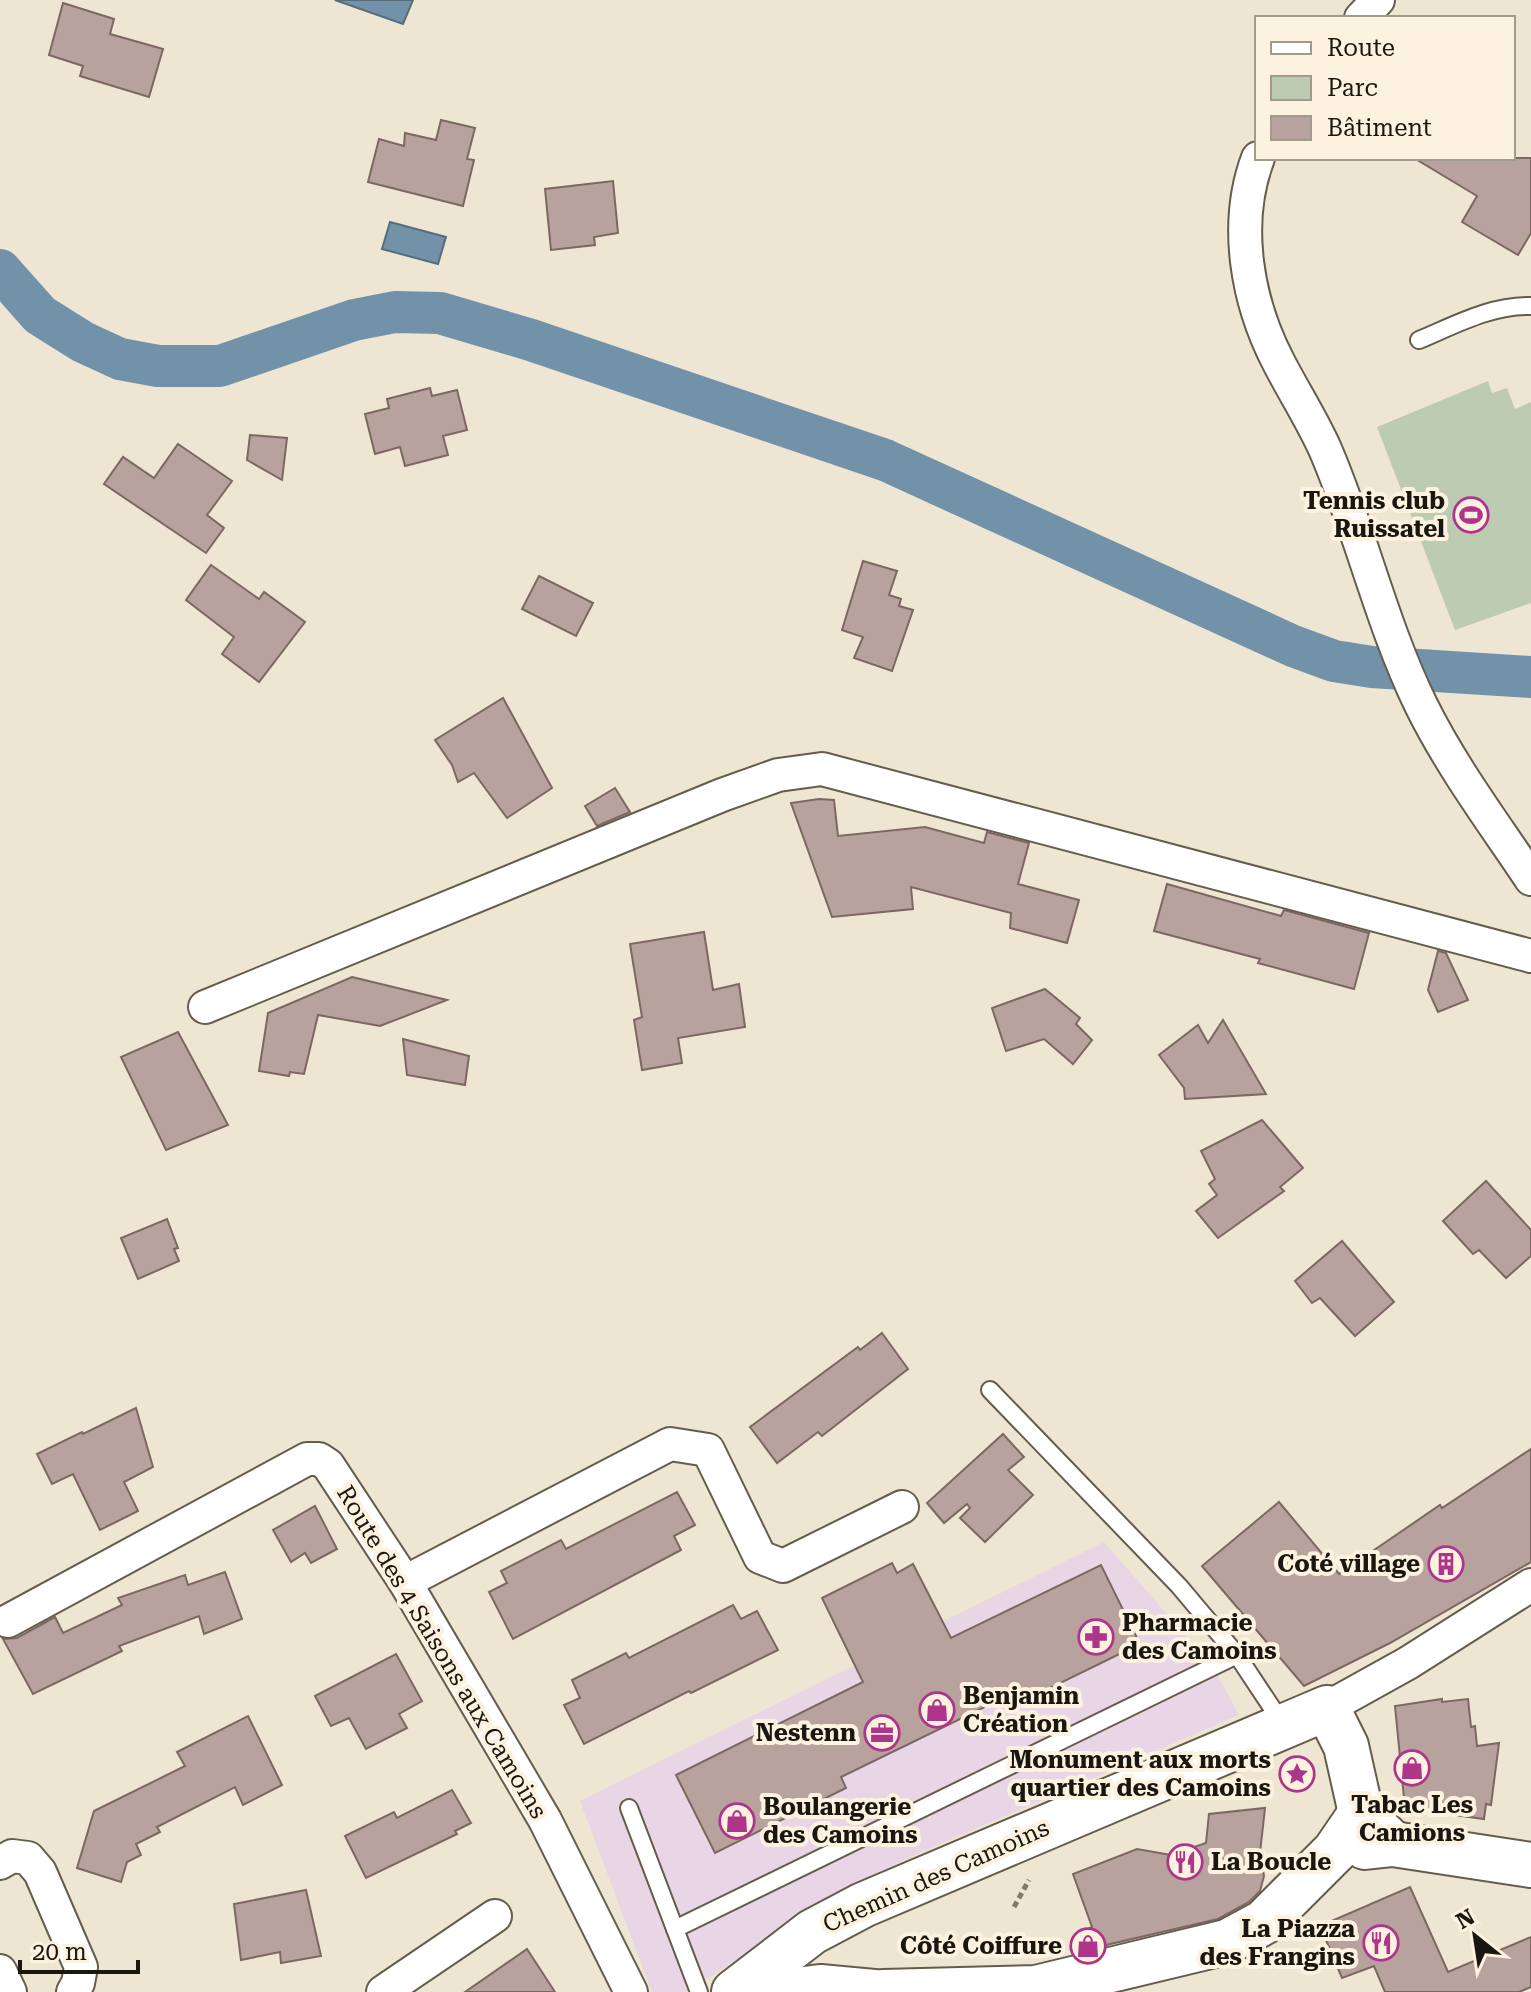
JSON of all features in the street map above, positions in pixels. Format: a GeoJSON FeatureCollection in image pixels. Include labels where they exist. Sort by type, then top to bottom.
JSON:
{"type":"FeatureCollection","features":[{"type":"Feature","properties":{"kind":"street"},"geometry":{"type":"LineString","coordinates":[[1363,16],[1378,0]]}},
{"type":"Feature","properties":{"kind":"street"},"geometry":{"type":"LineString","coordinates":[[1258,160],[1247,203],[1245,255],[1254,300],[1277,360],[1324,449],[1420,702],[1446,751],[1531,879]]}},
{"type":"Feature","properties":{"kind":"street"},"geometry":{"type":"LineString","coordinates":[[205,1007],[722,795],[778,775],[822,769],[1531,956]]}},
{"type":"Feature","properties":{"kind":"street"},"geometry":{"type":"LineString","coordinates":[[405,1582],[670,1444],[708,1450],[760,1557],[783,1566],[902,1507]]}},
{"type":"Feature","properties":{"kind":"street","name":"Route des 4 Saisons aux Camoins"},"geometry":{"type":"LineString","coordinates":[[8,1621],[307,1459],[319,1459],[328,1465],[405,1582],[545,1820],[631,1992]]}},
{"type":"Feature","properties":{"kind":"street"},"geometry":{"type":"LineString","coordinates":[[1393,1844],[1361,1813],[1346,1746],[1327,1708],[1408,1663],[1531,1585]]}},
{"type":"Feature","properties":{"kind":"street","name":"Chemin des Camoins"},"geometry":{"type":"LineString","coordinates":[[734,1992],[812,1932],[863,1905],[1019,1836],[1327,1708]]}},
{"type":"Feature","properties":{"kind":"street"},"geometry":{"type":"LineString","coordinates":[[883,1992],[1036,1990],[1227,1942],[1264,1922],[1335,1851],[1361,1813]]}},
{"type":"Feature","properties":{"kind":"street"},"geometry":{"type":"LineString","coordinates":[[1335,1851],[1393,1844],[1531,1865]]}},
{"type":"Feature","properties":{"kind":"street"},"geometry":{"type":"LineString","coordinates":[[0,1863],[12,1856],[28,1858],[40,1872],[81,1967],[73,1992]]}},
{"type":"Feature","properties":{"kind":"street"},"geometry":{"type":"LineString","coordinates":[[383,1992],[495,1916]]}},
{"type":"Feature","properties":{"kind":"street"},"geometry":{"type":"LineString","coordinates":[[801,1989],[810,1978],[803,1964],[804,1947],[812,1932]]}},
{"type":"Feature","properties":{"kind":"street"},"geometry":{"type":"LineString","coordinates":[[0,1971],[10,1992]]}},
{"type":"Feature","properties":{"kind":"street"},"geometry":{"type":"LineString","coordinates":[[801,1989],[874,1992]]}},
{"type":"Feature","properties":{"kind":"lane"},"geometry":{"type":"LineString","coordinates":[[1419,340],[1487,312],[1515,305],[1531,306]]}},
{"type":"Feature","properties":{"kind":"lane"},"geometry":{"type":"LineString","coordinates":[[990,1390],[1179,1586],[1237,1655],[1285,1728]]}},
{"type":"Feature","properties":{"kind":"lane"},"geometry":{"type":"LineString","coordinates":[[675,1929],[1237,1655]]}},
{"type":"Feature","properties":{"kind":"lane"},"geometry":{"type":"LineString","coordinates":[[629,1808],[699,1992]]}},
{"type":"Feature","properties":{"kind":"shaded area"},"geometry":{"type":"Polygon","coordinates":[[[1104,1542],[1213,1667],[1239,1715],[857,1883],[686,1992],[652,1992],[580,1801],[1104,1542]]]}},
{"type":"Feature","properties":{"kind":"green space","name":"Tennis club Ruissatel"},"geometry":{"type":"Polygon","coordinates":[[[1488,381],[1492,393],[1507,388],[1515,409],[1531,402],[1531,603],[1455,630],[1377,427],[1488,381]]]}},
{"type":"Feature","properties":{"kind":"water"},"geometry":{"type":"Polygon","coordinates":[[[335,0],[413,0],[403,24],[335,0]]]}},
{"type":"Feature","properties":{"kind":"water"},"geometry":{"type":"Polygon","coordinates":[[[390,222],[446,237],[438,264],[382,249],[390,222]]]}},
{"type":"Feature","properties":{"kind":"building"},"geometry":{"type":"Polygon","coordinates":[[[63,3],[114,19],[110,34],[163,49],[149,97],[80,76],[83,66],[49,55],[63,3]]]}},
{"type":"Feature","properties":{"kind":"building"},"geometry":{"type":"Polygon","coordinates":[[[441,120],[475,128],[467,159],[474,160],[463,206],[368,182],[379,139],[404,146],[405,133],[436,140],[441,120]]]}},
{"type":"Feature","properties":{"kind":"building"},"geometry":{"type":"Polygon","coordinates":[[[1531,158],[1531,233],[1518,255],[1462,222],[1477,196],[1417,160],[1531,158]]]}},
{"type":"Feature","properties":{"kind":"building"},"geometry":{"type":"Polygon","coordinates":[[[613,181],[618,233],[594,237],[595,245],[551,250],[545,189],[613,181]]]}},
{"type":"Feature","properties":{"kind":"building"},"geometry":{"type":"Polygon","coordinates":[[[430,388],[432,396],[457,390],[467,430],[443,436],[448,455],[405,466],[400,447],[375,454],[365,414],[389,408],[387,399],[430,388]]]}},
{"type":"Feature","properties":{"kind":"building"},"geometry":{"type":"Polygon","coordinates":[[[250,435],[287,438],[282,480],[247,460],[250,435]]]}},
{"type":"Feature","properties":{"kind":"building"},"geometry":{"type":"Polygon","coordinates":[[[178,444],[232,481],[207,515],[224,528],[206,553],[104,484],[123,457],[154,478],[178,444]]]}},
{"type":"Feature","properties":{"kind":"building"},"geometry":{"type":"Polygon","coordinates":[[[863,561],[897,571],[889,595],[901,599],[899,606],[913,610],[892,671],[854,658],[863,637],[842,630],[863,561]]]}},
{"type":"Feature","properties":{"kind":"building"},"geometry":{"type":"Polygon","coordinates":[[[211,565],[259,599],[264,592],[305,622],[259,682],[222,654],[234,637],[186,600],[211,565]]]}},
{"type":"Feature","properties":{"kind":"building"},"geometry":{"type":"Polygon","coordinates":[[[539,576],[593,603],[576,636],[522,609],[539,576]]]}},
{"type":"Feature","properties":{"kind":"building"},"geometry":{"type":"Polygon","coordinates":[[[503,698],[552,788],[507,818],[474,773],[458,782],[452,765],[435,740],[503,698]]]}},
{"type":"Feature","properties":{"kind":"building"},"geometry":{"type":"Polygon","coordinates":[[[615,788],[630,812],[597,826],[585,806],[615,788]]]}},
{"type":"Feature","properties":{"kind":"building"},"geometry":{"type":"Polygon","coordinates":[[[834,800],[838,836],[925,827],[984,843],[987,832],[1029,843],[1018,884],[1079,900],[1067,943],[1010,928],[1011,913],[911,887],[913,909],[832,917],[791,803],[834,800]]]}},
{"type":"Feature","properties":{"kind":"building"},"geometry":{"type":"Polygon","coordinates":[[[1167,884],[1281,916],[1284,910],[1369,933],[1354,989],[1258,963],[1260,959],[1154,931],[1167,884]]]}},
{"type":"Feature","properties":{"kind":"building"},"geometry":{"type":"Polygon","coordinates":[[[704,932],[713,990],[739,984],[745,1027],[678,1038],[682,1063],[642,1070],[634,1020],[642,1017],[630,944],[704,932]]]}},
{"type":"Feature","properties":{"kind":"building"},"geometry":{"type":"Polygon","coordinates":[[[1438,951],[1446,953],[1468,1000],[1438,1012],[1428,990],[1438,951]]]}},
{"type":"Feature","properties":{"kind":"building"},"geometry":{"type":"Polygon","coordinates":[[[352,977],[447,1000],[380,1026],[318,1015],[304,1074],[290,1072],[289,1076],[259,1071],[268,1013],[352,977]]]}},
{"type":"Feature","properties":{"kind":"building"},"geometry":{"type":"Polygon","coordinates":[[[1045,989],[1080,1018],[1076,1024],[1092,1040],[1073,1064],[1044,1039],[1006,1051],[992,1008],[1045,989]]]}},
{"type":"Feature","properties":{"kind":"building"},"geometry":{"type":"Polygon","coordinates":[[[1223,1020],[1266,1094],[1185,1099],[1184,1088],[1159,1055],[1198,1025],[1208,1043],[1223,1020]]]}},
{"type":"Feature","properties":{"kind":"building"},"geometry":{"type":"Polygon","coordinates":[[[178,1032],[228,1125],[166,1150],[121,1057],[178,1032]]]}},
{"type":"Feature","properties":{"kind":"building"},"geometry":{"type":"Polygon","coordinates":[[[403,1039],[469,1056],[465,1085],[407,1075],[403,1039]]]}},
{"type":"Feature","properties":{"kind":"building"},"geometry":{"type":"Polygon","coordinates":[[[1262,1120],[1303,1168],[1280,1187],[1284,1191],[1218,1238],[1196,1211],[1217,1195],[1209,1184],[1215,1179],[1201,1151],[1262,1120]]]}},
{"type":"Feature","properties":{"kind":"building"},"geometry":{"type":"Polygon","coordinates":[[[1486,1181],[1531,1230],[1531,1256],[1506,1278],[1479,1250],[1473,1254],[1443,1221],[1486,1181]]]}},
{"type":"Feature","properties":{"kind":"building"},"geometry":{"type":"Polygon","coordinates":[[[167,1219],[178,1248],[174,1249],[179,1261],[138,1279],[121,1238],[167,1219]]]}},
{"type":"Feature","properties":{"kind":"building"},"geometry":{"type":"Polygon","coordinates":[[[1342,1241],[1394,1302],[1355,1336],[1320,1298],[1312,1303],[1295,1281],[1342,1241]]]}},
{"type":"Feature","properties":{"kind":"building"},"geometry":{"type":"Polygon","coordinates":[[[882,1333],[908,1369],[822,1436],[818,1432],[777,1463],[750,1427],[858,1347],[860,1350],[882,1333]]]}},
{"type":"Feature","properties":{"kind":"building"},"geometry":{"type":"Polygon","coordinates":[[[136,1408],[153,1467],[124,1482],[138,1511],[100,1530],[73,1474],[52,1484],[37,1454],[136,1408]]]}},
{"type":"Feature","properties":{"kind":"building"},"geometry":{"type":"Polygon","coordinates":[[[1003,1434],[1024,1457],[1008,1470],[1033,1495],[985,1542],[960,1518],[970,1508],[967,1504],[944,1523],[927,1503],[1003,1434]]]}},
{"type":"Feature","properties":{"kind":"building","name":"Coté village"},"geometry":{"type":"Polygon","coordinates":[[[1531,1449],[1531,1562],[1390,1643],[1304,1686],[1202,1566],[1279,1502],[1339,1574],[1440,1505],[1442,1508],[1531,1449]]]}},
{"type":"Feature","properties":{"kind":"building"},"geometry":{"type":"Polygon","coordinates":[[[677,1492],[695,1525],[674,1536],[681,1550],[513,1639],[489,1592],[507,1583],[501,1571],[561,1540],[566,1549],[677,1492]]]}},
{"type":"Feature","properties":{"kind":"building"},"geometry":{"type":"Polygon","coordinates":[[[315,1506],[337,1549],[311,1563],[305,1553],[291,1562],[273,1530],[315,1506]]]}},
{"type":"Feature","properties":{"kind":"building"},"geometry":{"type":"Polygon","coordinates":[[[892,1563],[897,1573],[913,1564],[951,1638],[1101,1565],[1140,1644],[1009,1708],[1003,1698],[841,1777],[846,1788],[715,1853],[676,1775],[863,1682],[822,1598],[892,1563]]]}},
{"type":"Feature","properties":{"kind":"building"},"geometry":{"type":"Polygon","coordinates":[[[225,1572],[242,1619],[204,1634],[199,1616],[119,1646],[122,1651],[33,1694],[3,1639],[17,1638],[55,1617],[63,1633],[122,1605],[118,1598],[185,1575],[188,1585],[225,1572]]]}},
{"type":"Feature","properties":{"kind":"building"},"geometry":{"type":"Polygon","coordinates":[[[733,1605],[741,1619],[757,1611],[778,1650],[584,1744],[564,1705],[580,1698],[572,1680],[626,1653],[629,1658],[733,1605]]]}},
{"type":"Feature","properties":{"kind":"building"},"geometry":{"type":"Polygon","coordinates":[[[396,1654],[422,1701],[399,1714],[407,1728],[366,1749],[349,1718],[331,1726],[315,1696],[396,1654]]]}},
{"type":"Feature","properties":{"kind":"building"},"geometry":{"type":"Polygon","coordinates":[[[1442,1699],[1442,1702],[1468,1699],[1477,1746],[1499,1743],[1491,1805],[1486,1804],[1484,1819],[1405,1808],[1395,1706],[1442,1699]]]}},
{"type":"Feature","properties":{"kind":"building"},"geometry":{"type":"Polygon","coordinates":[[[248,1716],[282,1785],[243,1805],[235,1787],[157,1827],[160,1832],[136,1844],[141,1855],[127,1862],[121,1882],[77,1868],[94,1811],[185,1766],[177,1752],[248,1716]]]}},
{"type":"Feature","properties":{"kind":"building"},"geometry":{"type":"Polygon","coordinates":[[[452,1790],[471,1823],[455,1831],[457,1834],[366,1878],[345,1836],[394,1812],[397,1818],[452,1790]]]}},
{"type":"Feature","properties":{"kind":"building"},"geometry":{"type":"Polygon","coordinates":[[[1265,1808],[1260,1853],[1264,1876],[1260,1891],[1249,1902],[1218,1919],[1093,1948],[1086,1930],[1092,1927],[1073,1874],[1137,1849],[1171,1855],[1206,1843],[1209,1814],[1265,1808]]]}},
{"type":"Feature","properties":{"kind":"building","name":"La Piazza des Frangins"},"geometry":{"type":"Polygon","coordinates":[[[1410,1887],[1448,1972],[1531,1937],[1531,1987],[1519,1992],[1385,1992],[1374,1966],[1342,1978],[1320,1926],[1410,1887]]]}},
{"type":"Feature","properties":{"kind":"building"},"geometry":{"type":"Polygon","coordinates":[[[306,1890],[321,1956],[281,1963],[280,1952],[241,1960],[234,1904],[306,1890]]]}},
{"type":"Feature","properties":{"kind":"building"},"geometry":{"type":"Polygon","coordinates":[[[527,1949],[555,1992],[465,1992],[527,1949]]]}},
{"type":"Feature","properties":{"kind":"waterway"},"geometry":{"type":"LineString","coordinates":[[0,270],[40,315],[83,342],[120,359],[158,366],[220,366],[354,320],[395,312],[440,313],[531,340],[885,460],[1293,646],[1334,661],[1372,667],[1531,677]]}},
{"type":"Feature","properties":{"kind":"place","name":"Tennis club Ruissatel"},"geometry":{"type":"Point","coordinates":[1471,515]}},
{"type":"Feature","properties":{"kind":"place","name":"Coté village"},"geometry":{"type":"Point","coordinates":[1446,1564]}},
{"type":"Feature","properties":{"kind":"place","name":"Pharmacie des Camoins"},"geometry":{"type":"Point","coordinates":[1096,1637]}},
{"type":"Feature","properties":{"kind":"place","name":"Benjamin Création"},"geometry":{"type":"Point","coordinates":[937,1710]}},
{"type":"Feature","properties":{"kind":"place","name":"Nestenn"},"geometry":{"type":"Point","coordinates":[882,1733]}},
{"type":"Feature","properties":{"kind":"place","name":"Tabac Les Camions"},"geometry":{"type":"Point","coordinates":[1412,1768]}},
{"type":"Feature","properties":{"kind":"place","name":"Monument aux morts quartier des Camoins"},"geometry":{"type":"Point","coordinates":[1297,1774]}},
{"type":"Feature","properties":{"kind":"place","name":"Boulangerie des Camoins"},"geometry":{"type":"Point","coordinates":[737,1821]}},
{"type":"Feature","properties":{"kind":"place","name":"La Boucle"},"geometry":{"type":"Point","coordinates":[1185,1862]}},
{"type":"Feature","properties":{"kind":"place","name":"La Piazza des Frangins"},"geometry":{"type":"Point","coordinates":[1381,1943]}},
{"type":"Feature","properties":{"kind":"place","name":"Côté Coiffure"},"geometry":{"type":"Point","coordinates":[1088,1946]}}]}
